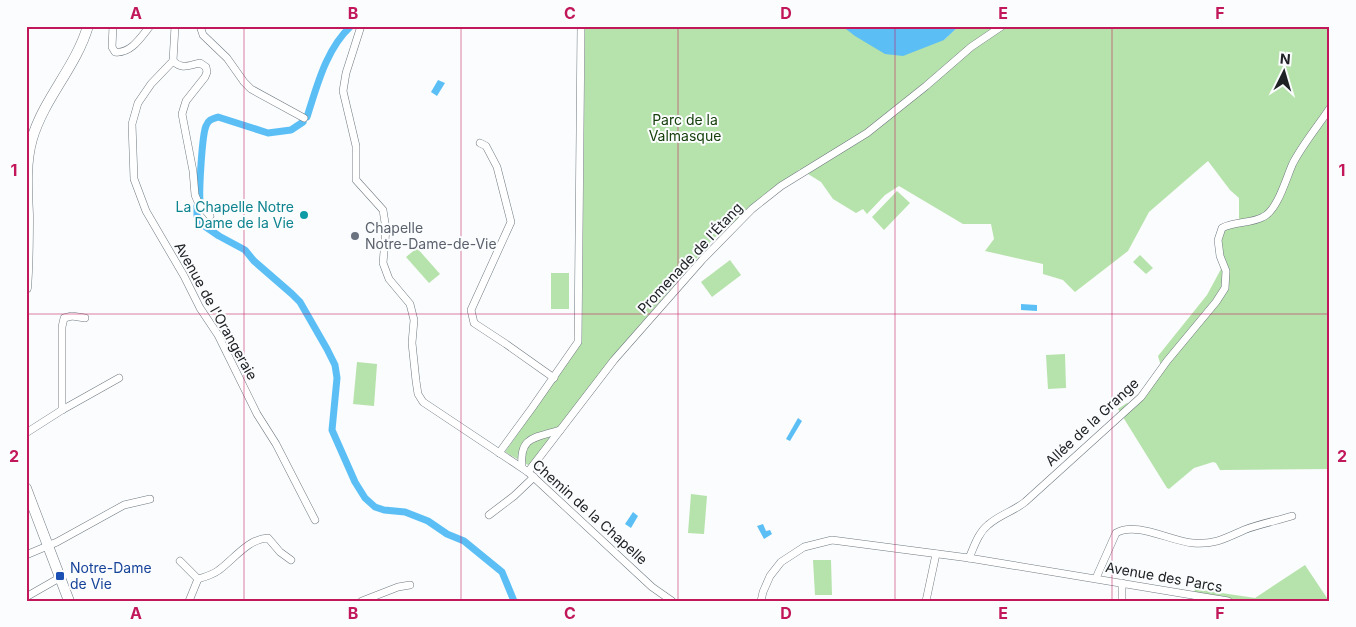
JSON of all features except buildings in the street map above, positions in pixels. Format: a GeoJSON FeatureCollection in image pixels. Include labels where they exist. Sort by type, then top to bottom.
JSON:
{"type":"FeatureCollection","features":[{"type":"Feature","properties":{"kind":"main road"},"geometry":{"type":"LineString","coordinates":[[26,288],[28,246],[27,179],[31,141],[41,115],[73,60],[84,39],[88,26]]}},
{"type":"Feature","properties":{"kind":"main road"},"geometry":{"type":"LineString","coordinates":[[26,488],[31,510],[49,546],[69,601]]}},
{"type":"Feature","properties":{"kind":"street"},"geometry":{"type":"LineString","coordinates":[[113,26],[112,46],[114,52],[121,53],[130,50],[150,26]]}},
{"type":"Feature","properties":{"kind":"street"},"geometry":{"type":"LineString","coordinates":[[175,26],[173,61],[177,66],[186,67],[200,63],[204,65],[207,72],[204,80],[186,101],[182,114],[193,171],[195,195],[210,216]]}},
{"type":"Feature","properties":{"kind":"street"},"geometry":{"type":"LineString","coordinates":[[200,26],[203,35],[227,58],[244,82],[252,89],[304,118]]}},
{"type":"Feature","properties":{"kind":"street","name":"Chemin de la Chapelle"},"geometry":{"type":"LineString","coordinates":[[361,26],[346,73],[343,91],[356,146],[356,180],[383,210],[386,230],[383,263],[388,279],[410,304],[414,320],[412,343],[418,394],[423,402],[532,475],[652,587],[672,601]]}},
{"type":"Feature","properties":{"kind":"street"},"geometry":{"type":"LineString","coordinates":[[499,453],[577,345],[579,338],[581,26]]}},
{"type":"Feature","properties":{"kind":"street","name":"Promenade de l'Étang"},"geometry":{"type":"LineString","coordinates":[[489,515],[509,500],[532,475],[560,430],[619,355],[702,260],[752,209],[781,186],[867,133],[971,47],[1002,26]]}},
{"type":"Feature","properties":{"kind":"street","name":"Avenue de l'Orangeraie"},"geometry":{"type":"LineString","coordinates":[[173,61],[151,84],[138,103],[132,124],[134,179],[139,196],[146,212],[184,276],[193,296],[218,335],[257,414],[276,444],[315,520]]}},
{"type":"Feature","properties":{"kind":"street","name":"Allée de la Grange"},"geometry":{"type":"LineString","coordinates":[[969,558],[979,537],[988,524],[1015,511],[1140,397],[1226,288],[1226,271],[1220,256],[1218,240],[1222,228],[1230,223],[1264,217],[1280,198],[1294,163],[1330,108]]}},
{"type":"Feature","properties":{"kind":"street"},"geometry":{"type":"LineString","coordinates":[[480,143],[486,146],[497,167],[511,222],[472,310],[472,318],[474,323],[554,378]]}},
{"type":"Feature","properties":{"kind":"street"},"geometry":{"type":"LineString","coordinates":[[62,410],[62,327],[64,318],[72,316],[85,318]]}},
{"type":"Feature","properties":{"kind":"street"},"geometry":{"type":"LineString","coordinates":[[26,433],[118,378]]}},
{"type":"Feature","properties":{"kind":"street"},"geometry":{"type":"LineString","coordinates":[[522,467],[522,449],[527,442],[560,430]]}},
{"type":"Feature","properties":{"kind":"street"},"geometry":{"type":"LineString","coordinates":[[26,554],[57,542],[115,509],[135,501],[150,499]]}},
{"type":"Feature","properties":{"kind":"street"},"geometry":{"type":"LineString","coordinates":[[1096,578],[1116,533],[1123,529],[1139,529],[1177,541],[1195,544],[1212,543],[1229,538],[1245,530],[1292,516]]}},
{"type":"Feature","properties":{"kind":"street"},"geometry":{"type":"LineString","coordinates":[[189,601],[198,579],[218,570],[236,554],[260,539],[268,538],[280,552],[291,560]]}},
{"type":"Feature","properties":{"kind":"street","name":"Avenue des Parcs"},"geometry":{"type":"LineString","coordinates":[[761,601],[770,576],[780,562],[804,547],[832,540],[969,558],[1228,601]]}},
{"type":"Feature","properties":{"kind":"street"},"geometry":{"type":"LineString","coordinates":[[926,601],[936,554]]}},
{"type":"Feature","properties":{"kind":"street"},"geometry":{"type":"LineString","coordinates":[[180,561],[198,579]]}},
{"type":"Feature","properties":{"kind":"street"},"geometry":{"type":"LineString","coordinates":[[26,597],[61,577]]}},
{"type":"Feature","properties":{"kind":"street"},"geometry":{"type":"LineString","coordinates":[[1122,583],[1122,601]]}},
{"type":"Feature","properties":{"kind":"street"},"geometry":{"type":"LineString","coordinates":[[362,601],[398,587],[410,585]]}},
{"type":"Feature","properties":{"kind":"green space","name":"Parc de la Valmasque"},"geometry":{"type":"Polygon","coordinates":[[[585,26],[949,26],[944,40],[959,26],[1330,26],[1330,469],[1220,470],[1216,463],[1213,462],[1194,468],[1169,489],[1118,409],[1127,403],[1130,405],[1142,392],[1161,366],[1158,356],[1207,295],[1221,269],[1215,238],[1217,232],[1222,227],[1239,219],[1239,198],[1230,190],[1208,161],[1149,212],[1128,251],[1075,292],[1063,280],[1043,274],[1043,264],[985,251],[994,239],[991,224],[963,224],[899,186],[885,195],[867,214],[863,209],[856,213],[833,199],[821,182],[800,169],[714,238],[615,354],[532,463],[528,465],[505,452],[582,341],[585,26]]]}},
{"type":"Feature","properties":{"kind":"green space"},"geometry":{"type":"Polygon","coordinates":[[[897,191],[910,203],[884,230],[872,217],[897,191]]]}},
{"type":"Feature","properties":{"kind":"green space"},"geometry":{"type":"Polygon","coordinates":[[[417,248],[440,274],[429,283],[406,257],[417,248]]]}},
{"type":"Feature","properties":{"kind":"green space"},"geometry":{"type":"Polygon","coordinates":[[[1140,255],[1153,268],[1146,274],[1133,262],[1140,255]]]}},
{"type":"Feature","properties":{"kind":"green space"},"geometry":{"type":"Polygon","coordinates":[[[730,260],[741,275],[712,297],[701,282],[730,260]]]}},
{"type":"Feature","properties":{"kind":"green space"},"geometry":{"type":"Polygon","coordinates":[[[551,273],[569,273],[569,309],[551,309],[551,273]]]}},
{"type":"Feature","properties":{"kind":"green space"},"geometry":{"type":"Polygon","coordinates":[[[1065,354],[1066,388],[1048,389],[1046,355],[1065,354]]]}},
{"type":"Feature","properties":{"kind":"green space"},"geometry":{"type":"Polygon","coordinates":[[[357,362],[377,364],[374,406],[353,404],[357,362]]]}},
{"type":"Feature","properties":{"kind":"green space"},"geometry":{"type":"Polygon","coordinates":[[[691,494],[707,496],[704,534],[688,533],[691,494]]]}},
{"type":"Feature","properties":{"kind":"green space"},"geometry":{"type":"Polygon","coordinates":[[[813,560],[831,560],[832,595],[815,595],[813,560]]]}},
{"type":"Feature","properties":{"kind":"green space"},"geometry":{"type":"Polygon","coordinates":[[[1305,565],[1329,601],[1193,601],[1195,589],[1255,598],[1305,565]]]}},
{"type":"Feature","properties":{"kind":"water"},"geometry":{"type":"Polygon","coordinates":[[[842,26],[959,26],[944,40],[903,56],[885,54],[842,26]]]}},
{"type":"Feature","properties":{"kind":"water"},"geometry":{"type":"Polygon","coordinates":[[[438,80],[445,83],[437,96],[431,92],[438,80]]]}},
{"type":"Feature","properties":{"kind":"water"},"geometry":{"type":"Polygon","coordinates":[[[1021,304],[1037,305],[1037,311],[1021,310],[1021,304]]]}},
{"type":"Feature","properties":{"kind":"water"},"geometry":{"type":"Polygon","coordinates":[[[798,418],[802,421],[790,441],[786,439],[798,418]]]}},
{"type":"Feature","properties":{"kind":"water"},"geometry":{"type":"Polygon","coordinates":[[[633,512],[638,516],[631,528],[625,524],[633,512]]]}},
{"type":"Feature","properties":{"kind":"water"},"geometry":{"type":"Polygon","coordinates":[[[763,524],[766,531],[770,530],[772,534],[764,539],[757,526],[763,524]]]}},
{"type":"Feature","properties":{"kind":"waterway"},"geometry":{"type":"LineString","coordinates":[[307,117],[323,68],[342,35],[351,26]]}},
{"type":"Feature","properties":{"kind":"waterway"},"geometry":{"type":"LineString","coordinates":[[303,122],[291,130],[268,133],[218,117],[209,121],[203,140],[200,201],[197,206],[197,216],[203,225],[245,250],[254,261],[300,302],[335,365],[337,378],[332,430],[355,482],[365,498],[375,507],[405,512],[428,521],[447,534],[464,541],[502,572],[514,601]]}},
{"type":"Feature","properties":{"kind":"place","name":"La Chapelle Notre Dame de la Vie"},"geometry":{"type":"Point","coordinates":[304,215]}},
{"type":"Feature","properties":{"kind":"place","name":"Chapelle Notre-Dame-de-Vie"},"geometry":{"type":"Point","coordinates":[355,236]}},
{"type":"Feature","properties":{"kind":"place","name":"Notre-Dame de Vie"},"geometry":{"type":"Point","coordinates":[60,576]}}]}
